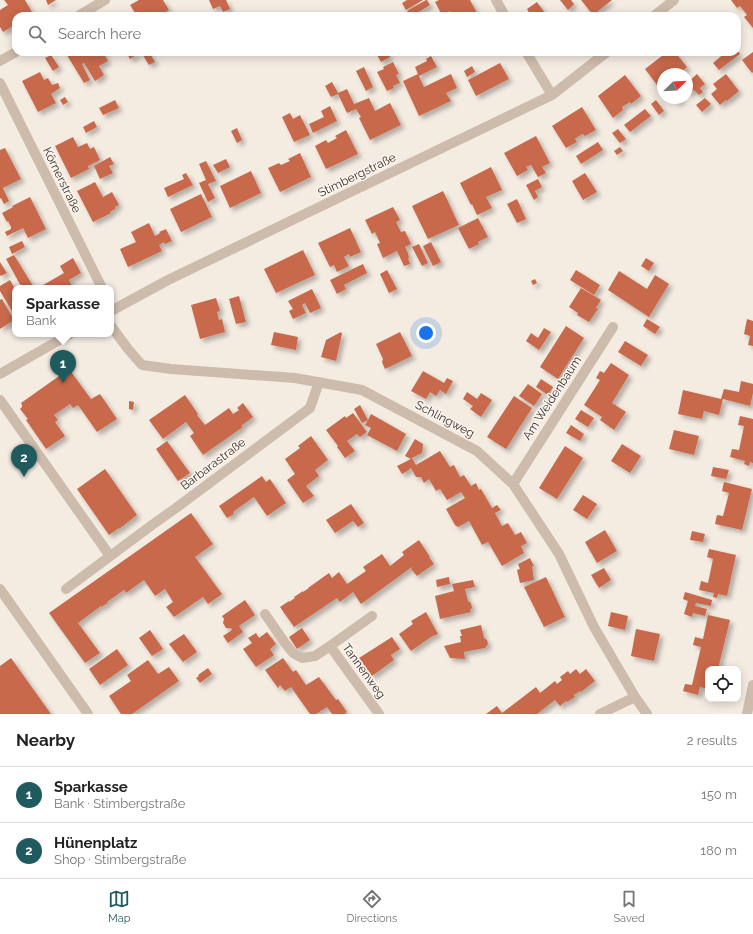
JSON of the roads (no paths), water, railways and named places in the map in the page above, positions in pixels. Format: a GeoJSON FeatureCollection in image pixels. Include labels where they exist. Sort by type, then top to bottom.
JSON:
{"type":"FeatureCollection","features":[{"type":"Feature","properties":{"kind":"street"},"geometry":{"type":"LineString","coordinates":[[85,12],[105,0]]}},
{"type":"Feature","properties":{"kind":"street"},"geometry":{"type":"LineString","coordinates":[[496,0],[503,12]]}},
{"type":"Feature","properties":{"kind":"street"},"geometry":{"type":"LineString","coordinates":[[659,12],[674,0]]}},
{"type":"Feature","properties":{"kind":"street"},"geometry":{"type":"LineString","coordinates":[[0,61],[12,54]]}},
{"type":"Feature","properties":{"kind":"street"},"geometry":{"type":"LineString","coordinates":[[528,56],[552,95]]}},
{"type":"Feature","properties":{"kind":"street","name":"Stimbergstraße"},"geometry":{"type":"LineString","coordinates":[[114,308],[552,95],[602,56]]}},
{"type":"Feature","properties":{"kind":"street","name":"Körnerstraße"},"geometry":{"type":"LineString","coordinates":[[0,83],[101,285]]}},
{"type":"Feature","properties":{"kind":"street","name":"Am Weidenbaum"},"geometry":{"type":"LineString","coordinates":[[513,484],[613,327]]}},
{"type":"Feature","properties":{"kind":"street","name":"Schlingweg"},"geometry":{"type":"LineString","coordinates":[[114,330],[128,349],[142,364],[171,369],[295,378],[362,390],[477,451],[513,484],[559,554],[594,627],[635,697],[647,714]]}},
{"type":"Feature","properties":{"kind":"street"},"geometry":{"type":"LineString","coordinates":[[0,374],[65,337]]}},
{"type":"Feature","properties":{"kind":"street","name":"Barbarastraße"},"geometry":{"type":"LineString","coordinates":[[66,589],[310,408],[319,382]]}},
{"type":"Feature","properties":{"kind":"street"},"geometry":{"type":"LineString","coordinates":[[0,400],[110,556]]}},
{"type":"Feature","properties":{"kind":"street"},"geometry":{"type":"LineString","coordinates":[[0,589],[88,714]]}},
{"type":"Feature","properties":{"kind":"street"},"geometry":{"type":"LineString","coordinates":[[265,614],[293,653],[302,658],[315,656],[330,646]]}},
{"type":"Feature","properties":{"kind":"street","name":"Tannenweg"},"geometry":{"type":"LineString","coordinates":[[372,616],[330,646],[379,714]]}},
{"type":"Feature","properties":{"kind":"street"},"geometry":{"type":"LineString","coordinates":[[747,714],[753,684]]}},
{"type":"Feature","properties":{"kind":"street"},"geometry":{"type":"LineString","coordinates":[[600,714],[635,697]]}},
{"type":"Feature","properties":{"kind":"place","name":"Sparkasse"},"geometry":{"type":"Point","coordinates":[63,383]}},
{"type":"Feature","properties":{"kind":"place","name":"Hünenplatz"},"geometry":{"type":"Point","coordinates":[24,477]}}]}
